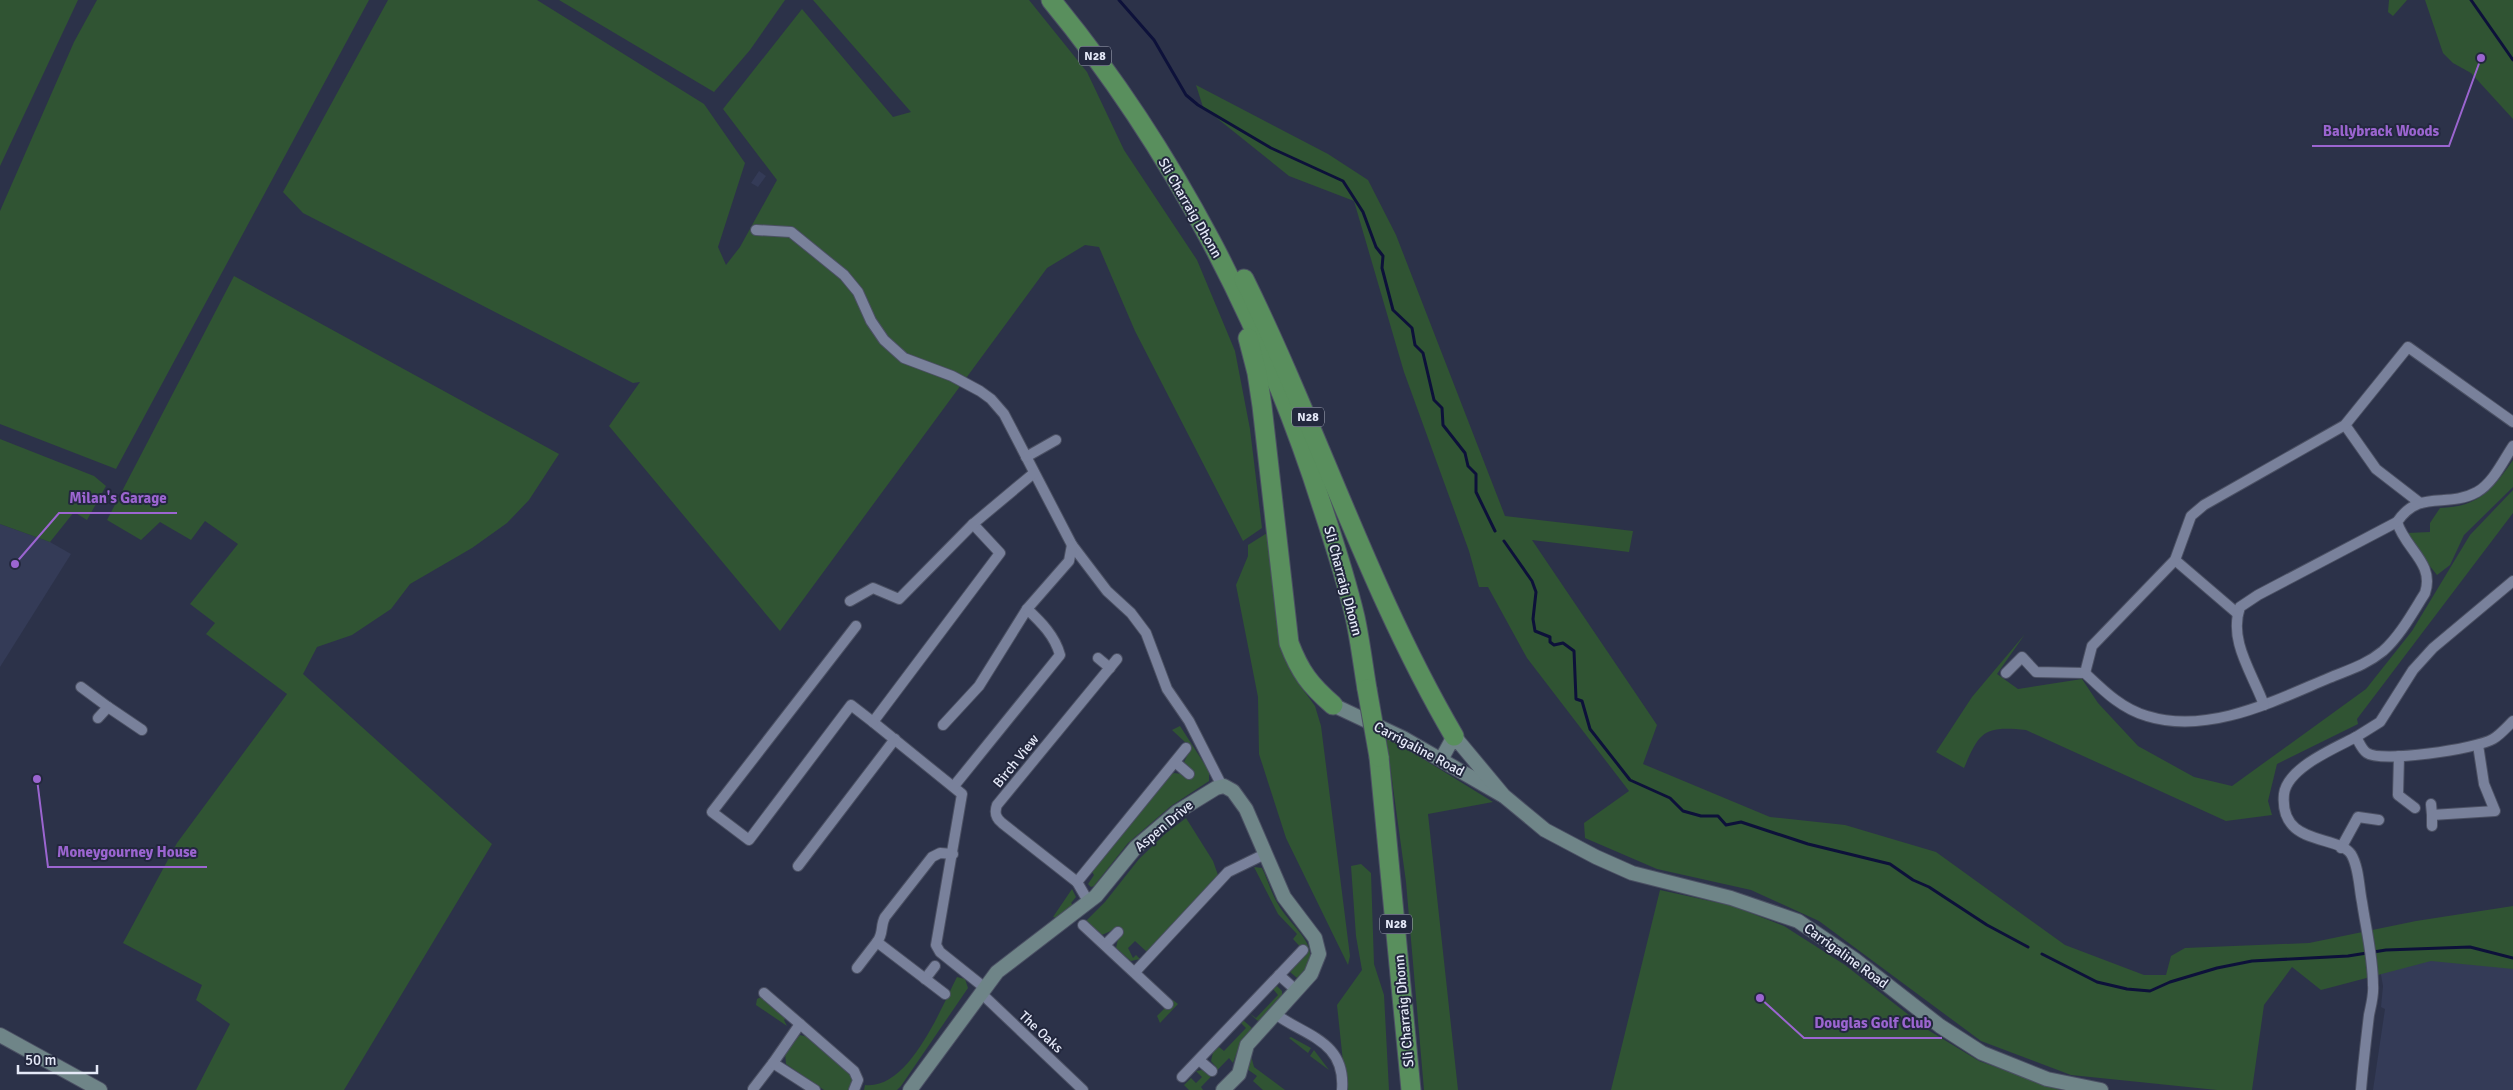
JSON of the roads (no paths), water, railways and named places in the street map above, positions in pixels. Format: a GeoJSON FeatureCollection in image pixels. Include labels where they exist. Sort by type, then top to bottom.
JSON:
{"type":"FeatureCollection","features":[{"type":"Feature","properties":{"kind":"highway","name":"N28"},"geometry":{"type":"LineString","coordinates":[[1051,0],[1082,38],[1134,114],[1161,144],[1194,191],[1242,273],[1278,348],[1347,516],[1427,690],[1454,736]]}},
{"type":"Feature","properties":{"kind":"highway","name":"N28"},"geometry":{"type":"LineString","coordinates":[[1134,114],[1146,144],[1214,268],[1249,341],[1262,406],[1290,643],[1298,667],[1313,687],[1333,705]]}},
{"type":"Feature","properties":{"kind":"highway","name":"Sli Charraig Dhonn"},"geometry":{"type":"LineString","coordinates":[[1134,114],[1210,239],[1257,336],[1288,406],[1335,545],[1355,617],[1379,757],[1410,1090]]}},
{"type":"Feature","properties":{"kind":"main road","name":"Carrigaline Road"},"geometry":{"type":"LineString","coordinates":[[1333,705],[1442,758],[1486,787],[1504,796]]}},
{"type":"Feature","properties":{"kind":"main road","name":"Carrigaline Road"},"geometry":{"type":"LineString","coordinates":[[1454,736],[1504,796],[1544,830],[1632,873],[1731,898],[1798,921],[1854,959],[1940,1026],[1982,1053],[2047,1079],[2101,1090]]}},
{"type":"Feature","properties":{"kind":"main road"},"geometry":{"type":"LineString","coordinates":[[1442,758],[1454,736]]}},
{"type":"Feature","properties":{"kind":"main road"},"geometry":{"type":"LineString","coordinates":[[1222,786],[1230,788],[1246,809],[1286,900],[1313,936],[1318,947],[1319,958],[1315,968],[1297,991],[1274,1013],[1247,1045],[1239,1074],[1223,1090]]}},
{"type":"Feature","properties":{"kind":"main road","name":"Aspen Drive"},"geometry":{"type":"LineString","coordinates":[[910,1090],[997,972],[1012,958],[1079,919],[1088,901],[1105,887],[1136,847],[1178,812],[1222,786]]}},
{"type":"Feature","properties":{"kind":"main road"},"geometry":{"type":"LineString","coordinates":[[0,1036],[100,1090]]}},
{"type":"Feature","properties":{"kind":"street"},"geometry":{"type":"LineString","coordinates":[[756,230],[791,232],[844,275],[858,292],[870,321],[884,340],[904,358],[952,376],[991,399],[1004,414],[1072,545],[1107,591],[1131,613],[1146,633],[1167,689],[1189,721],[1222,786]]}},
{"type":"Feature","properties":{"kind":"street"},"geometry":{"type":"LineString","coordinates":[[2086,673],[2092,646],[2175,560],[2191,516],[2204,505],[2345,425],[2408,348],[2513,422]]}},
{"type":"Feature","properties":{"kind":"street"},"geometry":{"type":"LineString","coordinates":[[2345,425],[2376,469],[2420,503]]}},
{"type":"Feature","properties":{"kind":"street"},"geometry":{"type":"LineString","coordinates":[[1026,457],[1056,440]]}},
{"type":"Feature","properties":{"kind":"street"},"geometry":{"type":"LineString","coordinates":[[2264,705],[2238,643],[2238,614],[2245,603],[2397,522],[2402,515],[2420,503],[2427,500],[2457,501],[2479,491],[2488,483],[2513,446]]}},
{"type":"Feature","properties":{"kind":"street"},"geometry":{"type":"LineString","coordinates":[[850,600],[873,588],[899,599],[973,524],[1034,473]]}},
{"type":"Feature","properties":{"kind":"street"},"geometry":{"type":"LineString","coordinates":[[2006,673],[2022,657],[2036,672],[2086,673],[2113,699],[2124,706],[2147,717],[2171,721],[2192,722],[2228,716],[2264,705],[2354,670],[2370,660],[2393,641],[2425,592],[2428,578],[2425,567],[2409,546],[2397,522]]}},
{"type":"Feature","properties":{"kind":"street"},"geometry":{"type":"LineString","coordinates":[[873,722],[1000,553],[973,524]]}},
{"type":"Feature","properties":{"kind":"street"},"geometry":{"type":"LineString","coordinates":[[943,725],[979,686],[1027,609],[1069,561],[1072,545]]}},
{"type":"Feature","properties":{"kind":"street"},"geometry":{"type":"LineString","coordinates":[[2175,560],[2238,614]]}},
{"type":"Feature","properties":{"kind":"street"},"geometry":{"type":"LineString","coordinates":[[2361,1090],[2373,976],[2357,873],[2351,854],[2296,829],[2288,818],[2284,793],[2289,781],[2299,770],[2380,722],[2413,670],[2432,648],[2513,581]]}},
{"type":"Feature","properties":{"kind":"street"},"geometry":{"type":"LineString","coordinates":[[954,786],[1060,655],[1058,646],[1049,632],[1027,609]]}},
{"type":"Feature","properties":{"kind":"street"},"geometry":{"type":"LineString","coordinates":[[856,626],[712,812],[749,840],[851,705],[960,790],[963,798],[953,854],[940,853],[932,857],[885,917],[882,922],[882,936],[857,968]]}},
{"type":"Feature","properties":{"kind":"street"},"geometry":{"type":"LineString","coordinates":[[1098,658],[1110,668]]}},
{"type":"Feature","properties":{"kind":"street","name":"Birch View"},"geometry":{"type":"LineString","coordinates":[[1088,901],[1077,882],[1002,823],[996,816],[995,810],[1117,659]]}},
{"type":"Feature","properties":{"kind":"street"},"geometry":{"type":"LineString","coordinates":[[81,687],[142,730]]}},
{"type":"Feature","properties":{"kind":"street"},"geometry":{"type":"LineString","coordinates":[[98,718],[108,707]]}},
{"type":"Feature","properties":{"kind":"street"},"geometry":{"type":"LineString","coordinates":[[2356,737],[2366,753],[2374,756],[2399,756],[2465,749],[2492,739],[2513,721]]}},
{"type":"Feature","properties":{"kind":"street"},"geometry":{"type":"LineString","coordinates":[[798,866],[895,739]]}},
{"type":"Feature","properties":{"kind":"street"},"geometry":{"type":"LineString","coordinates":[[2432,815],[2495,811],[2484,784],[2478,745]]}},
{"type":"Feature","properties":{"kind":"street"},"geometry":{"type":"LineString","coordinates":[[1077,882],[1186,748]]}},
{"type":"Feature","properties":{"kind":"street"},"geometry":{"type":"LineString","coordinates":[[2399,756],[2398,794],[2415,808]]}},
{"type":"Feature","properties":{"kind":"street"},"geometry":{"type":"LineString","coordinates":[[1174,762],[1189,774]]}},
{"type":"Feature","properties":{"kind":"street"},"geometry":{"type":"LineString","coordinates":[[2340,848],[2358,817],[2379,820]]}},
{"type":"Feature","properties":{"kind":"street","name":"The Oaks"},"geometry":{"type":"LineString","coordinates":[[953,854],[936,945],[940,952],[983,991],[1083,1090]]}},
{"type":"Feature","properties":{"kind":"street"},"geometry":{"type":"LineString","coordinates":[[1134,972],[1228,872],[1265,854]]}},
{"type":"Feature","properties":{"kind":"street"},"geometry":{"type":"LineString","coordinates":[[1079,919],[1168,1004]]}},
{"type":"Feature","properties":{"kind":"street"},"geometry":{"type":"LineString","coordinates":[[1105,945],[1118,932]]}},
{"type":"Feature","properties":{"kind":"street"},"geometry":{"type":"LineString","coordinates":[[878,942],[945,994]]}},
{"type":"Feature","properties":{"kind":"street"},"geometry":{"type":"LineString","coordinates":[[1182,1077],[1303,950]]}},
{"type":"Feature","properties":{"kind":"street"},"geometry":{"type":"LineString","coordinates":[[925,979],[935,966]]}},
{"type":"Feature","properties":{"kind":"street"},"geometry":{"type":"LineString","coordinates":[[1279,975],[1297,991]]}},
{"type":"Feature","properties":{"kind":"street"},"geometry":{"type":"LineString","coordinates":[[764,993],[854,1071],[858,1080],[854,1090]]}},
{"type":"Feature","properties":{"kind":"street"},"geometry":{"type":"LineString","coordinates":[[1274,1013],[1327,1045],[1340,1068],[1342,1090]]}},
{"type":"Feature","properties":{"kind":"street"},"geometry":{"type":"LineString","coordinates":[[754,1089],[800,1024]]}},
{"type":"Feature","properties":{"kind":"street"},"geometry":{"type":"LineString","coordinates":[[1199,1060],[1212,1071]]}},
{"type":"Feature","properties":{"kind":"street"},"geometry":{"type":"LineString","coordinates":[[773,1063],[815,1090]]}},
{"type":"Feature","properties":{"kind":"waterway"},"geometry":{"type":"LineString","coordinates":[[1119,0],[1154,40],[1186,95],[1198,105],[1271,148],[1343,181],[1363,212],[1376,247],[1383,256],[1382,268],[1393,310],[1412,328],[1415,345],[1423,353],[1434,400],[1442,408],[1443,425],[1465,453],[1468,466],[1476,474],[1476,492],[1495,531]]}},
{"type":"Feature","properties":{"kind":"waterway"},"geometry":{"type":"LineString","coordinates":[[2471,0],[2513,60]]}},
{"type":"Feature","properties":{"kind":"waterway"},"geometry":{"type":"LineString","coordinates":[[1504,541],[1532,581],[1536,592],[1533,619],[1535,631],[1550,637],[1550,642],[1554,645],[1563,643],[1574,651],[1576,699],[1582,701],[1590,729],[1630,780],[1670,798],[1683,811],[1701,816],[1718,816],[1726,825],[1741,822],[1808,844],[1890,864],[1987,925],[2028,947]]}},
{"type":"Feature","properties":{"kind":"waterway"},"geometry":{"type":"LineString","coordinates":[[2042,954],[2097,982],[2127,989],[2150,991],[2170,982],[2217,968],[2252,961],[2348,956],[2386,950],[2470,947],[2513,958]]}},
{"type":"Feature","properties":{"kind":"place","name":"Ballybrack Woods"},"geometry":{"type":"Point","coordinates":[2481,58]}},
{"type":"Feature","properties":{"kind":"place","name":"Milan's Garage"},"geometry":{"type":"Point","coordinates":[15,564]}},
{"type":"Feature","properties":{"kind":"place","name":"Moneygourney House"},"geometry":{"type":"Point","coordinates":[37,779]}},
{"type":"Feature","properties":{"kind":"place","name":"Douglas Golf Club"},"geometry":{"type":"Point","coordinates":[1760,998]}}]}
